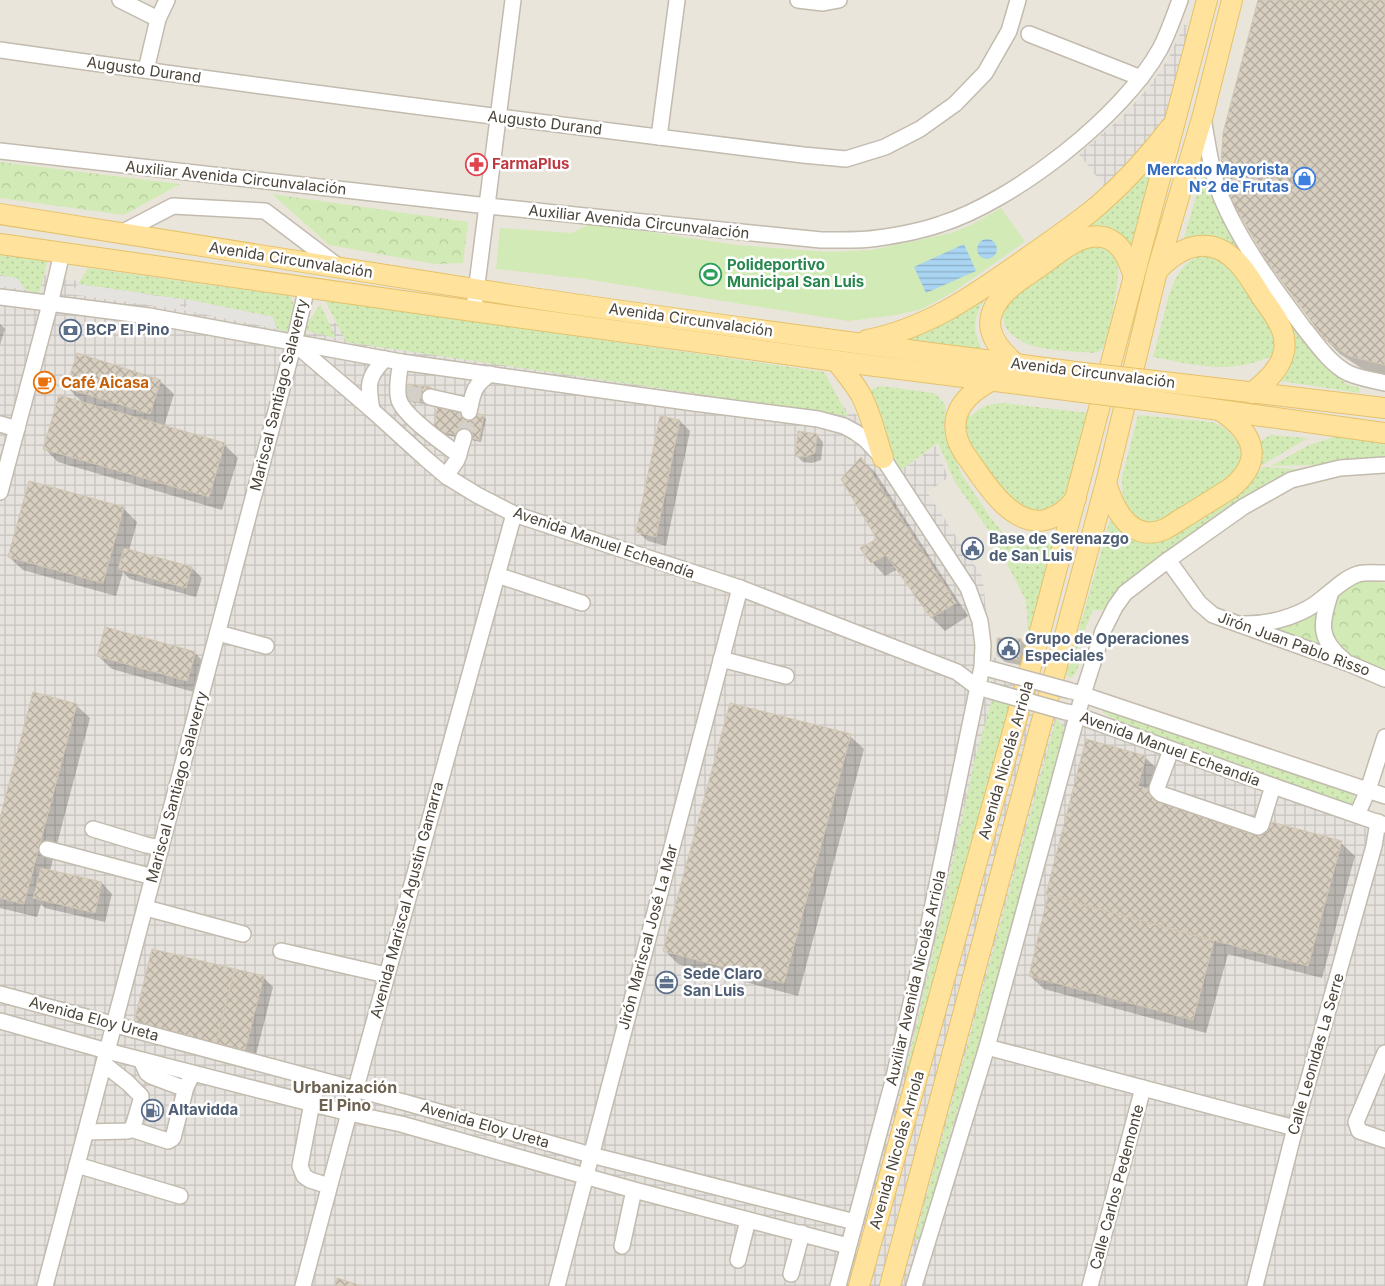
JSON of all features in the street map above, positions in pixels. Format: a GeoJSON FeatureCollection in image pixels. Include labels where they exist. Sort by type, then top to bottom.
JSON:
{"type":"FeatureCollection","features":[{"type":"Feature","properties":{"kind":"main road","name":"Avenida Nicolás Arriola"},"geometry":{"type":"LineString","coordinates":[[859,1286],[1028,680],[1207,0]]}},
{"type":"Feature","properties":{"kind":"main road","name":"Avenida Nicolás Arriola"},"geometry":{"type":"LineString","coordinates":[[890,1286],[1106,484],[1158,272],[1203,116],[1232,0]]}},
{"type":"Feature","properties":{"kind":"main road"},"geometry":{"type":"LineString","coordinates":[[850,342],[882,337],[918,325],[962,302],[994,281],[1076,223],[1104,200],[1124,182],[1176,121]]}},
{"type":"Feature","properties":{"kind":"main road","name":"Avenida Circunvalación"},"geometry":{"type":"LineString","coordinates":[[0,214],[124,232],[476,290],[1016,364],[1074,381],[1162,402],[1385,433]]}},
{"type":"Feature","properties":{"kind":"main road"},"geometry":{"type":"LineString","coordinates":[[1016,364],[996,345],[990,327],[995,307],[1011,287],[1075,242],[1094,237],[1106,238],[1116,243],[1124,254],[1134,276]]}},
{"type":"Feature","properties":{"kind":"main road","name":"Avenida Circunvalación"},"geometry":{"type":"LineString","coordinates":[[0,244],[306,288],[991,381],[1164,382],[1385,408]]}},
{"type":"Feature","properties":{"kind":"main road"},"geometry":{"type":"LineString","coordinates":[[1158,272],[1175,255],[1194,246],[1215,248],[1228,255],[1240,265],[1278,320],[1284,342],[1284,352],[1278,365],[1268,379],[1252,393]]}},
{"type":"Feature","properties":{"kind":"main road"},"geometry":{"type":"LineString","coordinates":[[836,361],[861,396],[882,458]]}},
{"type":"Feature","properties":{"kind":"main road"},"geometry":{"type":"LineString","coordinates":[[991,381],[974,391],[967,398],[955,421],[959,445],[964,453],[1000,500],[1016,515],[1024,519],[1033,521],[1056,516],[1063,512],[1076,498]]}},
{"type":"Feature","properties":{"kind":"main road"},"geometry":{"type":"LineString","coordinates":[[1106,484],[1114,506],[1125,522],[1138,530],[1152,532],[1165,529],[1231,488],[1248,470],[1252,462],[1252,454],[1247,438],[1238,424],[1221,411]]}},
{"type":"Feature","properties":{"kind":"street"},"geometry":{"type":"LineString","coordinates":[[120,0],[158,19]]}},
{"type":"Feature","properties":{"kind":"street"},"geometry":{"type":"LineString","coordinates":[[146,70],[158,19],[168,0]]}},
{"type":"Feature","properties":{"kind":"street"},"geometry":{"type":"LineString","coordinates":[[473,311],[513,0]]}},
{"type":"Feature","properties":{"kind":"street"},"geometry":{"type":"LineString","coordinates":[[659,137],[677,0]]}},
{"type":"Feature","properties":{"kind":"street"},"geometry":{"type":"LineString","coordinates":[[798,0],[822,3],[839,0]]}},
{"type":"Feature","properties":{"kind":"street","name":"Augusto Durand"},"geometry":{"type":"LineString","coordinates":[[0,50],[499,117],[846,159],[885,146],[920,129],[955,104],[985,73],[1009,32],[1018,0]]}},
{"type":"Feature","properties":{"kind":"street","name":"Auxiliar Avenida Circunvalación"},"geometry":{"type":"LineString","coordinates":[[0,151],[488,206],[821,240],[877,239],[910,233],[964,216],[1028,179],[1052,161],[1118,105],[1141,78],[1160,49],[1180,0]]}},
{"type":"Feature","properties":{"kind":"street"},"geometry":{"type":"LineString","coordinates":[[1029,34],[1141,78]]}},
{"type":"Feature","properties":{"kind":"street"},"geometry":{"type":"LineString","coordinates":[[1203,116],[1212,170],[1222,198],[1243,240],[1288,307],[1312,339],[1334,363],[1348,373],[1385,383]]}},
{"type":"Feature","properties":{"kind":"street"},"geometry":{"type":"LineString","coordinates":[[124,232],[173,206],[265,211],[342,269]]}},
{"type":"Feature","properties":{"kind":"street"},"geometry":{"type":"LineString","coordinates":[[0,492],[62,253]]}},
{"type":"Feature","properties":{"kind":"street","name":"Mariscal Santiago Salaverry"},"geometry":{"type":"LineString","coordinates":[[46,1286],[294,343],[306,288]]}},
{"type":"Feature","properties":{"kind":"street"},"geometry":{"type":"LineString","coordinates":[[0,297],[149,316],[401,362],[694,404],[800,416],[844,426],[865,440],[882,458],[968,588],[980,621],[986,668]]}},
{"type":"Feature","properties":{"kind":"street","name":"Avenida Manuel Echeandía"},"geometry":{"type":"LineString","coordinates":[[294,343],[446,476],[514,514],[740,588],[957,672],[983,689],[1072,713],[1381,824]]}},
{"type":"Feature","properties":{"kind":"street"},"geometry":{"type":"LineString","coordinates":[[385,359],[374,370],[368,388],[375,413],[401,395]]}},
{"type":"Feature","properties":{"kind":"street"},"geometry":{"type":"LineString","coordinates":[[401,362],[401,395],[413,418],[458,455]]}},
{"type":"Feature","properties":{"kind":"street"},"geometry":{"type":"LineString","coordinates":[[430,397],[470,409],[474,390],[490,374]]}},
{"type":"Feature","properties":{"kind":"street"},"geometry":{"type":"LineString","coordinates":[[0,424],[17,428]]}},
{"type":"Feature","properties":{"kind":"street"},"geometry":{"type":"LineString","coordinates":[[446,476],[458,455],[464,437]]}},
{"type":"Feature","properties":{"kind":"street"},"geometry":{"type":"LineString","coordinates":[[914,1286],[987,1047],[1077,693],[1115,607],[1125,593],[1168,560],[1243,507],[1290,480],[1340,468],[1385,465]]}},
{"type":"Feature","properties":{"kind":"street","name":"Avenida Mariscal Agustin Gamarra"},"geometry":{"type":"LineString","coordinates":[[303,1286],[348,1113],[514,514]]}},
{"type":"Feature","properties":{"kind":"street","name":"Jirón Juan Pablo Risso"},"geometry":{"type":"LineString","coordinates":[[1168,560],[1199,603],[1213,615],[1350,664],[1385,679]]}},
{"type":"Feature","properties":{"kind":"street"},"geometry":{"type":"LineString","coordinates":[[1236,624],[1260,624],[1288,617],[1309,608],[1358,574],[1385,574]]}},
{"type":"Feature","properties":{"kind":"street"},"geometry":{"type":"LineString","coordinates":[[497,575],[582,603]]}},
{"type":"Feature","properties":{"kind":"street","name":"Jirón Mariscal José La Mar"},"geometry":{"type":"LineString","coordinates":[[556,1286],[740,588]]}},
{"type":"Feature","properties":{"kind":"street"},"geometry":{"type":"LineString","coordinates":[[1331,592],[1324,612],[1323,627],[1327,641],[1334,652],[1350,664]]}},
{"type":"Feature","properties":{"kind":"street"},"geometry":{"type":"LineString","coordinates":[[218,633],[266,646]]}},
{"type":"Feature","properties":{"kind":"street"},"geometry":{"type":"LineString","coordinates":[[721,659],[786,676]]}},
{"type":"Feature","properties":{"kind":"street","name":"Avenida Manuel Echeandía"},"geometry":{"type":"LineString","coordinates":[[957,672],[986,668],[1077,693],[1385,796]]}},
{"type":"Feature","properties":{"kind":"street","name":"Auxiliar Avenida Nicolás Arriola"},"geometry":{"type":"LineString","coordinates":[[838,1286],[893,1081],[983,689],[986,668]]}},
{"type":"Feature","properties":{"kind":"street"},"geometry":{"type":"LineString","coordinates":[[1357,815],[1368,790],[1385,737]]}},
{"type":"Feature","properties":{"kind":"street"},"geometry":{"type":"LineString","coordinates":[[1171,750],[1157,788],[1161,794],[1258,827],[1261,825],[1273,786]]}},
{"type":"Feature","properties":{"kind":"street","name":"Calle Leonidas La Serre"},"geometry":{"type":"LineString","coordinates":[[1255,1286],[1295,1128],[1381,824]]}},
{"type":"Feature","properties":{"kind":"street"},"geometry":{"type":"LineString","coordinates":[[93,829],[161,848]]}},
{"type":"Feature","properties":{"kind":"street"},"geometry":{"type":"LineString","coordinates":[[47,849],[153,877]]}},
{"type":"Feature","properties":{"kind":"street"},"geometry":{"type":"LineString","coordinates":[[146,908],[243,934]]}},
{"type":"Feature","properties":{"kind":"street"},"geometry":{"type":"LineString","coordinates":[[280,951],[386,975]]}},
{"type":"Feature","properties":{"kind":"street","name":"Avenida Eloy Ureta"},"geometry":{"type":"LineString","coordinates":[[0,994],[407,1103],[591,1155],[855,1222]]}},
{"type":"Feature","properties":{"kind":"street","name":"Avenida Eloy Ureta"},"geometry":{"type":"LineString","coordinates":[[0,1021],[106,1058],[141,1060],[348,1113],[401,1124],[634,1190],[848,1246]]}},
{"type":"Feature","properties":{"kind":"street"},"geometry":{"type":"LineString","coordinates":[[987,1047],[1295,1128]]}},
{"type":"Feature","properties":{"kind":"street"},"geometry":{"type":"LineString","coordinates":[[210,1078],[217,1052]]}},
{"type":"Feature","properties":{"kind":"street"},"geometry":{"type":"LineString","coordinates":[[1385,1052],[1356,1122],[1359,1132],[1385,1140]]}},
{"type":"Feature","properties":{"kind":"street"},"geometry":{"type":"LineString","coordinates":[[106,1058],[142,1096]]}},
{"type":"Feature","properties":{"kind":"street"},"geometry":{"type":"LineString","coordinates":[[141,1060],[149,1075],[180,1088],[186,1087]]}},
{"type":"Feature","properties":{"kind":"street"},"geometry":{"type":"LineString","coordinates":[[86,1132],[128,1131],[131,1129],[168,1141],[170,1140],[173,1138],[186,1087],[194,1073]]}},
{"type":"Feature","properties":{"kind":"street"},"geometry":{"type":"LineString","coordinates":[[131,1129],[149,1075]]}},
{"type":"Feature","properties":{"kind":"street"},"geometry":{"type":"LineString","coordinates":[[319,1080],[312,1103],[300,1166],[304,1176],[329,1186]]}},
{"type":"Feature","properties":{"kind":"street","name":"Calle Carlos Pedemonte"},"geometry":{"type":"LineString","coordinates":[[1090,1286],[1143,1088]]}},
{"type":"Feature","properties":{"kind":"street"},"geometry":{"type":"LineString","coordinates":[[401,1124],[407,1103]]}},
{"type":"Feature","properties":{"kind":"street"},"geometry":{"type":"LineString","coordinates":[[521,1159],[528,1137]]}},
{"type":"Feature","properties":{"kind":"street"},"geometry":{"type":"LineString","coordinates":[[77,1165],[180,1196]]}},
{"type":"Feature","properties":{"kind":"street"},"geometry":{"type":"LineString","coordinates":[[668,1198],[673,1175]]}},
{"type":"Feature","properties":{"kind":"street"},"geometry":{"type":"LineString","coordinates":[[622,1246],[634,1190]]}},
{"type":"Feature","properties":{"kind":"street"},"geometry":{"type":"LineString","coordinates":[[786,1230],[792,1206]]}},
{"type":"Feature","properties":{"kind":"street"},"geometry":{"type":"LineString","coordinates":[[738,1260],[748,1220]]}},
{"type":"Feature","properties":{"kind":"street"},"geometry":{"type":"LineString","coordinates":[[790,1274],[802,1233]]}},
{"type":"Feature","properties":{"kind":"shaded area"},"geometry":{"type":"Polygon","coordinates":[[[0,0],[1385,0],[1385,833],[1105,731],[990,654],[983,578],[521,353],[0,268],[0,0]]]}},
{"type":"Feature","properties":{"kind":"shaded area"},"geometry":{"type":"Polygon","coordinates":[[[1184,25],[1194,27],[1169,118],[1108,191],[1079,154],[1122,117],[1149,87],[1168,59],[1184,25]]]}},
{"type":"Feature","properties":{"kind":"shaded area"},"geometry":{"type":"Polygon","coordinates":[[[0,268],[521,353],[808,386],[890,435],[909,465],[936,446],[948,478],[927,492],[983,578],[990,654],[1105,731],[1385,835],[1385,1286],[0,1286],[0,268]]]}},
{"type":"Feature","properties":{"kind":"shaded area"},"geometry":{"type":"Polygon","coordinates":[[[0,276],[17,278],[26,290],[0,286],[0,276]]]}},
{"type":"Feature","properties":{"kind":"shaded area"},"geometry":{"type":"Polygon","coordinates":[[[78,284],[185,300],[177,309],[71,294],[78,284]]]}},
{"type":"Feature","properties":{"kind":"shaded area"},"geometry":{"type":"Polygon","coordinates":[[[190,300],[273,317],[277,329],[183,310],[190,300]]]}},
{"type":"Feature","properties":{"kind":"green space"},"geometry":{"type":"Polygon","coordinates":[[[0,162],[180,184],[124,215],[0,198],[0,162]]]}},
{"type":"Feature","properties":{"kind":"green space"},"geometry":{"type":"Polygon","coordinates":[[[1148,167],[1152,169],[1131,245],[1114,230],[1107,227],[1092,228],[1063,240],[1148,167]]]}},
{"type":"Feature","properties":{"kind":"green space"},"geometry":{"type":"Polygon","coordinates":[[[1204,169],[1208,169],[1222,217],[1231,235],[1258,274],[1212,237],[1195,236],[1184,238],[1204,169]]]}},
{"type":"Feature","properties":{"kind":"green space"},"geometry":{"type":"Polygon","coordinates":[[[272,194],[468,222],[463,263],[435,264],[329,245],[272,194]]]}},
{"type":"Feature","properties":{"kind":"green space","name":"Polideportivo Municipal San Luis"},"geometry":{"type":"Polygon","coordinates":[[[1001,208],[1025,242],[953,292],[922,309],[896,315],[848,321],[585,279],[496,269],[500,228],[572,233],[585,226],[595,224],[737,245],[828,252],[872,250],[951,233],[971,225],[1001,208]]]}},
{"type":"Feature","properties":{"kind":"green space"},"geometry":{"type":"Polygon","coordinates":[[[1085,247],[1105,249],[1114,256],[1118,266],[1115,298],[1108,335],[1103,348],[1092,353],[1055,350],[1029,345],[1019,340],[1007,328],[1004,319],[998,316],[1024,285],[1085,247]]]}},
{"type":"Feature","properties":{"kind":"green space"},"geometry":{"type":"Polygon","coordinates":[[[0,253],[48,260],[39,293],[26,290],[17,278],[0,275],[0,253]]]}},
{"type":"Feature","properties":{"kind":"green space"},"geometry":{"type":"Polygon","coordinates":[[[1206,254],[1223,261],[1236,272],[1271,323],[1276,340],[1272,356],[1257,362],[1227,367],[1198,365],[1153,357],[1176,277],[1188,263],[1196,257],[1206,254]]]}},
{"type":"Feature","properties":{"kind":"green space"},"geometry":{"type":"Polygon","coordinates":[[[88,268],[290,296],[294,305],[287,332],[277,329],[273,317],[190,300],[78,284],[88,268]]]}},
{"type":"Feature","properties":{"kind":"green space"},"geometry":{"type":"Polygon","coordinates":[[[993,291],[981,305],[975,326],[984,354],[889,340],[993,291]]]}},
{"type":"Feature","properties":{"kind":"green space"},"geometry":{"type":"Polygon","coordinates":[[[325,300],[824,372],[848,416],[346,342],[325,300]]]}},
{"type":"Feature","properties":{"kind":"green space"},"geometry":{"type":"Polygon","coordinates":[[[320,304],[336,338],[304,330],[320,304]]]}},
{"type":"Feature","properties":{"kind":"green space"},"geometry":{"type":"Polygon","coordinates":[[[1288,322],[1334,373],[1346,384],[1359,388],[1360,393],[1281,381],[1294,354],[1288,322]]]}},
{"type":"Feature","properties":{"kind":"green space"},"geometry":{"type":"Polygon","coordinates":[[[881,386],[937,395],[945,405],[945,433],[962,475],[990,517],[1008,539],[1035,548],[1056,536],[1029,644],[1026,601],[994,538],[955,482],[938,443],[901,470],[889,450],[870,391],[881,386]]]}},
{"type":"Feature","properties":{"kind":"green space"},"geometry":{"type":"Polygon","coordinates":[[[1004,403],[1088,413],[1065,495],[1061,501],[1051,508],[1046,510],[1021,510],[965,446],[962,418],[968,415],[971,416],[986,406],[1004,403]]]}},
{"type":"Feature","properties":{"kind":"green space"},"geometry":{"type":"Polygon","coordinates":[[[1138,415],[1212,422],[1225,428],[1241,448],[1240,466],[1221,485],[1170,519],[1152,525],[1135,520],[1123,502],[1122,477],[1138,415]]]}},
{"type":"Feature","properties":{"kind":"green space"},"geometry":{"type":"Polygon","coordinates":[[[1347,433],[1385,438],[1385,461],[1271,466],[1309,445],[1347,433]]]}},
{"type":"Feature","properties":{"kind":"green space"},"geometry":{"type":"Polygon","coordinates":[[[1270,435],[1308,438],[1259,467],[1262,456],[1261,441],[1270,435]]]}},
{"type":"Feature","properties":{"kind":"green space"},"geometry":{"type":"Polygon","coordinates":[[[1263,467],[1312,470],[1238,504],[1123,584],[1116,591],[1104,610],[1093,610],[1074,656],[1080,662],[1075,674],[1071,678],[1066,675],[1110,520],[1126,536],[1141,540],[1251,480],[1263,467]]]}},
{"type":"Feature","properties":{"kind":"green space"},"geometry":{"type":"Polygon","coordinates":[[[1370,581],[1385,583],[1385,669],[1356,658],[1339,647],[1332,635],[1329,624],[1333,600],[1341,591],[1352,584],[1370,581]]]}},
{"type":"Feature","properties":{"kind":"green space"},"geometry":{"type":"Polygon","coordinates":[[[1321,603],[1323,647],[1274,629],[1278,625],[1321,603]]]}},
{"type":"Feature","properties":{"kind":"green space"},"geometry":{"type":"Polygon","coordinates":[[[993,696],[1013,701],[911,1074],[906,1071],[975,759],[993,696]]]}},
{"type":"Feature","properties":{"kind":"green space"},"geometry":{"type":"Polygon","coordinates":[[[1103,709],[1353,792],[1353,800],[1351,804],[1345,806],[1111,718],[1103,712],[1103,709]]]}},
{"type":"Feature","properties":{"kind":"green space"},"geometry":{"type":"Polygon","coordinates":[[[1056,719],[1065,728],[998,986],[952,1127],[919,1241],[915,1239],[1056,719]]]}},
{"type":"Feature","properties":{"kind":"water"},"geometry":{"type":"Polygon","coordinates":[[[987,239],[994,242],[997,249],[994,256],[987,259],[980,256],[977,249],[980,242],[987,239]]]}},
{"type":"Feature","properties":{"kind":"water"},"geometry":{"type":"Polygon","coordinates":[[[964,244],[976,271],[926,293],[914,267],[964,244]]]}},
{"type":"Feature","properties":{"kind":"building","name":"Mercado Mayorista N°2 de Frutas"},"geometry":{"type":"Polygon","coordinates":[[[1258,0],[1385,0],[1385,365],[1349,356],[1325,340],[1267,261],[1228,195],[1221,164],[1223,133],[1258,0]]]}},
{"type":"Feature","properties":{"kind":"building"},"geometry":{"type":"Polygon","coordinates":[[[77,353],[161,380],[150,414],[66,388],[77,353]]]}},
{"type":"Feature","properties":{"kind":"building"},"geometry":{"type":"Polygon","coordinates":[[[408,384],[431,387],[429,403],[406,399],[408,384]]]}},
{"type":"Feature","properties":{"kind":"building"},"geometry":{"type":"Polygon","coordinates":[[[59,395],[225,443],[209,497],[43,449],[59,395]]]}},
{"type":"Feature","properties":{"kind":"building"},"geometry":{"type":"Polygon","coordinates":[[[438,405],[484,415],[479,440],[433,430],[438,405]]]}},
{"type":"Feature","properties":{"kind":"building"},"geometry":{"type":"Polygon","coordinates":[[[660,416],[680,420],[656,537],[636,532],[660,416]]]}},
{"type":"Feature","properties":{"kind":"building"},"geometry":{"type":"Polygon","coordinates":[[[798,431],[817,434],[815,453],[805,457],[795,456],[798,431]]]}},
{"type":"Feature","properties":{"kind":"building"},"geometry":{"type":"Polygon","coordinates":[[[861,457],[956,603],[931,618],[886,555],[871,563],[860,548],[877,539],[841,479],[861,457]]]}},
{"type":"Feature","properties":{"kind":"building"},"geometry":{"type":"Polygon","coordinates":[[[29,481],[124,507],[103,583],[8,557],[29,481]]]}},
{"type":"Feature","properties":{"kind":"building"},"geometry":{"type":"Polygon","coordinates":[[[124,548],[192,567],[186,588],[118,569],[124,548]]]}},
{"type":"Feature","properties":{"kind":"building"},"geometry":{"type":"Polygon","coordinates":[[[105,627],[196,652],[187,681],[97,656],[105,627]]]}},
{"type":"Feature","properties":{"kind":"building","name":"Grupo de Operaciones Especiales"},"geometry":{"type":"Polygon","coordinates":[[[997,638],[1021,639],[1019,660],[997,656],[997,638]]]}},
{"type":"Feature","properties":{"kind":"building"},"geometry":{"type":"Polygon","coordinates":[[[33,692],[77,704],[24,904],[0,898],[0,818],[33,692]]]}},
{"type":"Feature","properties":{"kind":"building"},"geometry":{"type":"Polygon","coordinates":[[[730,703],[851,734],[784,983],[663,951],[730,703]]]}},
{"type":"Feature","properties":{"kind":"building"},"geometry":{"type":"Polygon","coordinates":[[[1086,739],[1146,756],[1138,786],[1342,841],[1308,966],[1046,894],[1086,739]]]}},
{"type":"Feature","properties":{"kind":"building"},"geometry":{"type":"Polygon","coordinates":[[[41,868],[102,882],[95,913],[33,898],[41,868]]]}},
{"type":"Feature","properties":{"kind":"building"},"geometry":{"type":"Polygon","coordinates":[[[1048,895],[1214,941],[1193,1020],[1029,976],[1048,895]]]}},
{"type":"Feature","properties":{"kind":"building"},"geometry":{"type":"Polygon","coordinates":[[[152,949],[235,969],[216,1043],[134,1022],[152,949]]]}},
{"type":"Feature","properties":{"kind":"building"},"geometry":{"type":"Polygon","coordinates":[[[235,969],[264,976],[245,1050],[216,1043],[235,969]]]}},
{"type":"Feature","properties":{"kind":"building"},"geometry":{"type":"Polygon","coordinates":[[[337,1278],[362,1286],[335,1286],[337,1278]]]}},
{"type":"Feature","properties":{"kind":"tunnel"},"geometry":{"type":"LineString","coordinates":[[406,393],[430,397]]}},
{"type":"Feature","properties":{"kind":"tunnel"},"geometry":{"type":"LineString","coordinates":[[464,437],[469,412]]}},
{"type":"Feature","properties":{"kind":"place","name":"FarmaPlus"},"geometry":{"type":"Point","coordinates":[476,164]}},
{"type":"Feature","properties":{"kind":"place","name":"Mercado Mayorista N°2 de Frutas"},"geometry":{"type":"Point","coordinates":[1305,179]}},
{"type":"Feature","properties":{"kind":"place","name":"Polideportivo Municipal San Luis"},"geometry":{"type":"Point","coordinates":[711,274]}},
{"type":"Feature","properties":{"kind":"place","name":"BCP El Pino"},"geometry":{"type":"Point","coordinates":[70,330]}},
{"type":"Feature","properties":{"kind":"place","name":"Café Aicasa"},"geometry":{"type":"Point","coordinates":[45,383]}},
{"type":"Feature","properties":{"kind":"place","name":"Base de Serenazgo de San Luis"},"geometry":{"type":"Point","coordinates":[973,548]}},
{"type":"Feature","properties":{"kind":"place","name":"Grupo de Operaciones Especiales"},"geometry":{"type":"Point","coordinates":[1009,648]}},
{"type":"Feature","properties":{"kind":"place","name":"Sede Claro San Luis"},"geometry":{"type":"Point","coordinates":[667,983]}},
{"type":"Feature","properties":{"kind":"place","name":"Altavidda"},"geometry":{"type":"Point","coordinates":[152,1110]}},
{"type":"Feature","properties":{"kind":"district","name":"Urbanización El Pino"},"geometry":{"type":"Point","coordinates":[345,1096]}}]}
